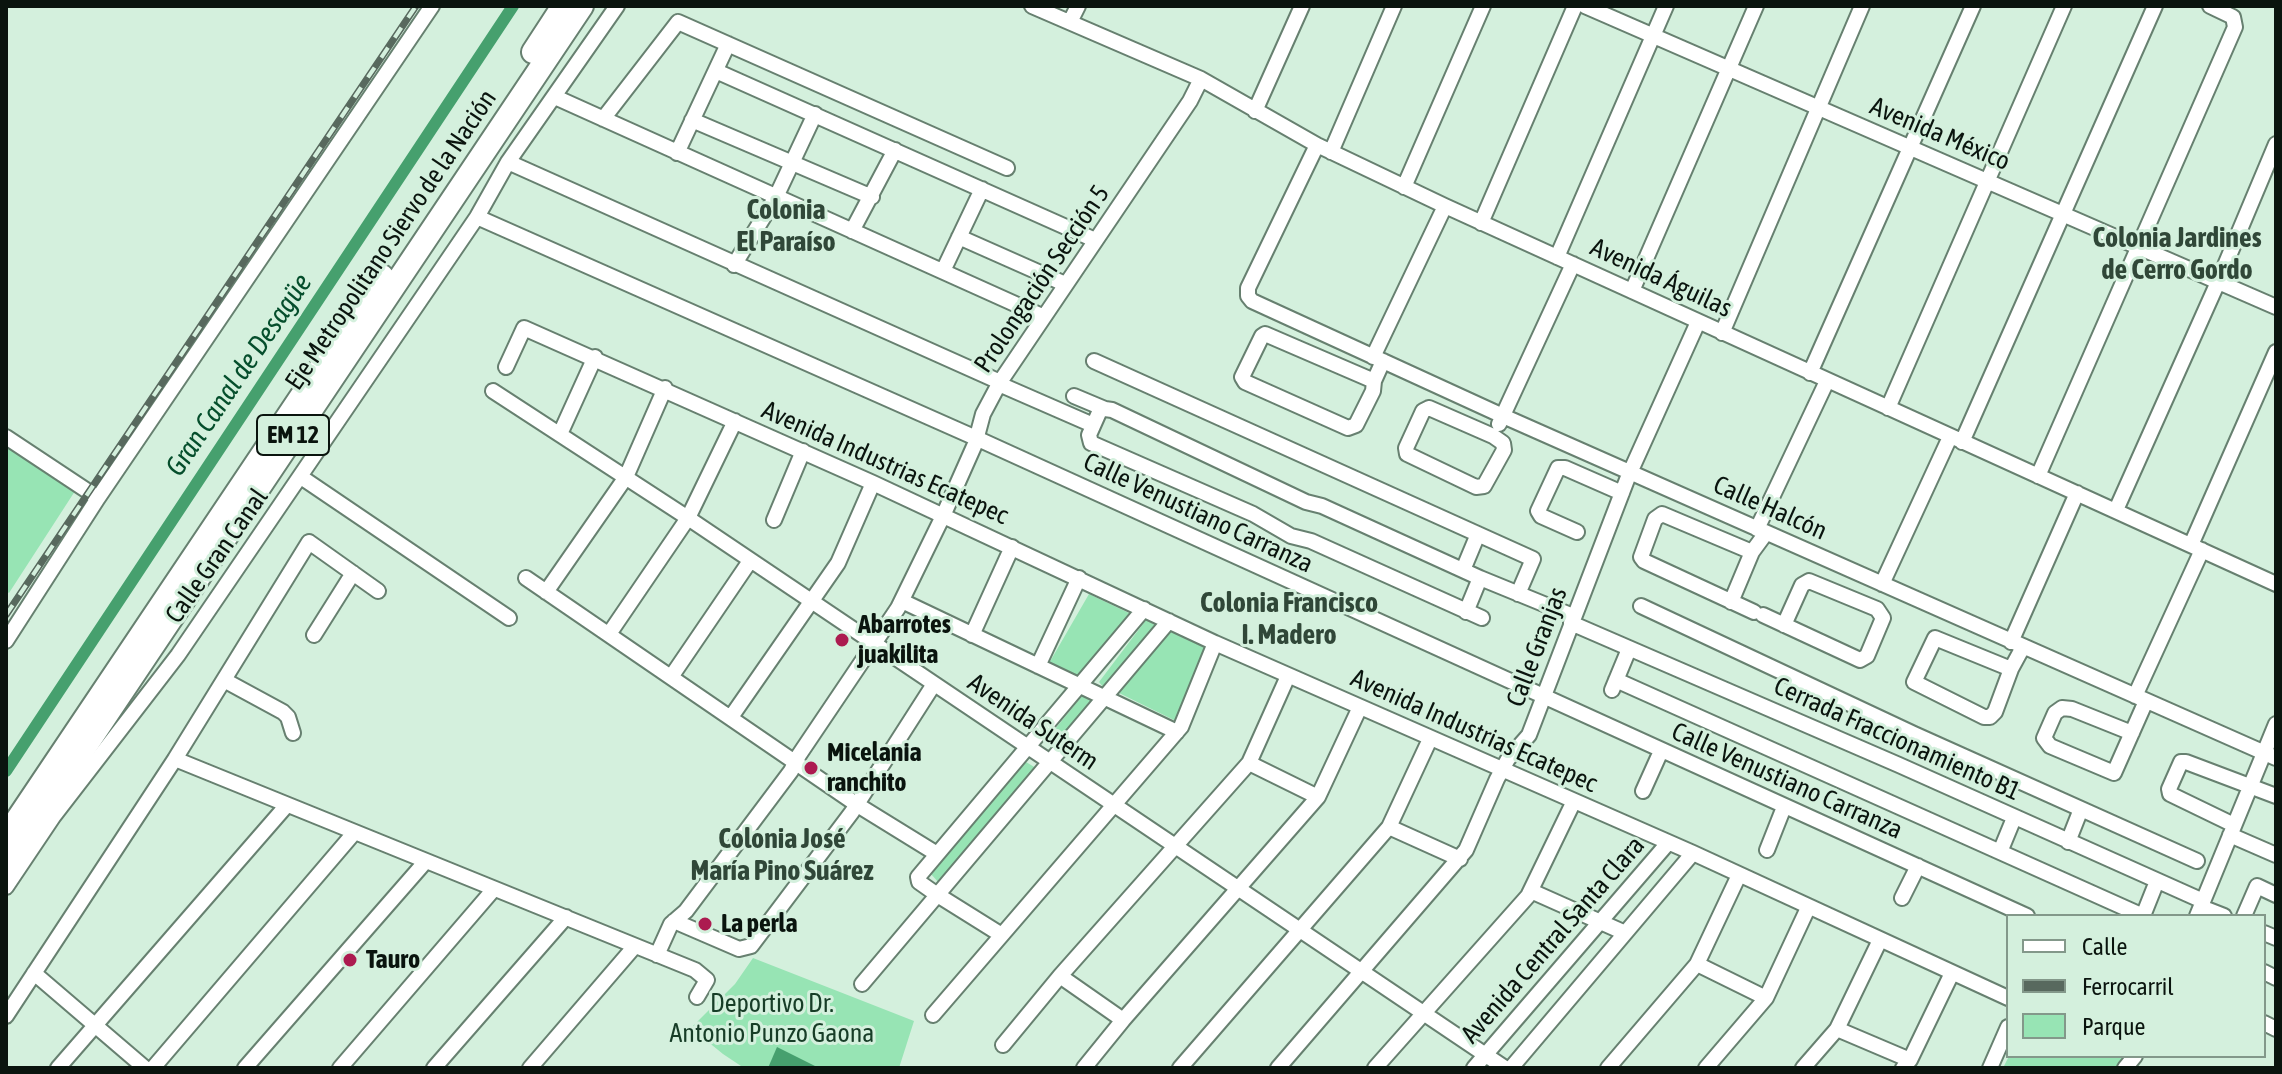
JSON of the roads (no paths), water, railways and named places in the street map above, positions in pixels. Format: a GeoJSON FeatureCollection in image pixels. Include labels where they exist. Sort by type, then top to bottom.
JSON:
{"type":"FeatureCollection","features":[{"type":"Feature","properties":{"kind":"highway","name":"Eje Metropolitano Siervo de la Nación"},"geometry":{"type":"LineString","coordinates":[[6,836],[563,6]]}},
{"type":"Feature","properties":{"kind":"highway","name":"Eje Metropolitano Siervo de la Nación"},"geometry":{"type":"LineString","coordinates":[[6,865],[582,6]]}},
{"type":"Feature","properties":{"kind":"street"},"geometry":{"type":"LineString","coordinates":[[6,641],[98,498],[432,6]]}},
{"type":"Feature","properties":{"kind":"street","name":"Calle Gran Canal"},"geometry":{"type":"LineString","coordinates":[[6,887],[78,783],[178,655],[477,217],[508,162],[617,6]]}},
{"type":"Feature","properties":{"kind":"street","name":"Avenida Águilas"},"geometry":{"type":"LineString","coordinates":[[1032,6],[1201,79],[1317,145],[1481,223],[2272,582]]}},
{"type":"Feature","properties":{"kind":"street"},"geometry":{"type":"LineString","coordinates":[[1070,22],[1078,6]]}},
{"type":"Feature","properties":{"kind":"street"},"geometry":{"type":"LineString","coordinates":[[1255,111],[1302,6]]}},
{"type":"Feature","properties":{"kind":"street"},"geometry":{"type":"LineString","coordinates":[[1331,152],[1394,6]]}},
{"type":"Feature","properties":{"kind":"street"},"geometry":{"type":"LineString","coordinates":[[1404,187],[1483,6]]}},
{"type":"Feature","properties":{"kind":"street"},"geometry":{"type":"LineString","coordinates":[[1481,223],[1575,6]]}},
{"type":"Feature","properties":{"kind":"street","name":"Avenida México"},"geometry":{"type":"LineString","coordinates":[[1585,6],[2276,307]]}},
{"type":"Feature","properties":{"kind":"street"},"geometry":{"type":"LineString","coordinates":[[1557,257],[1666,6]]}},
{"type":"Feature","properties":{"kind":"street"},"geometry":{"type":"LineString","coordinates":[[1632,291],[1756,6]]}},
{"type":"Feature","properties":{"kind":"street"},"geometry":{"type":"LineString","coordinates":[[1722,333],[1862,6]]}},
{"type":"Feature","properties":{"kind":"street"},"geometry":{"type":"LineString","coordinates":[[1810,373],[1973,6]]}},
{"type":"Feature","properties":{"kind":"street"},"geometry":{"type":"LineString","coordinates":[[1888,408],[2064,6]]}},
{"type":"Feature","properties":{"kind":"street"},"geometry":{"type":"LineString","coordinates":[[1752,552],[1659,514],[1642,555],[1643,560],[1860,660],[1867,656],[1883,622],[1880,612],[1885,586],[2064,215],[2155,6]]}},
{"type":"Feature","properties":{"kind":"street"},"geometry":{"type":"LineString","coordinates":[[2038,476],[2235,27],[2235,20],[2210,6]]}},
{"type":"Feature","properties":{"kind":"street"},"geometry":{"type":"LineString","coordinates":[[603,119],[678,22],[1007,168]]}},
{"type":"Feature","properties":{"kind":"street"},"geometry":{"type":"LineString","coordinates":[[677,153],[728,44]]}},
{"type":"Feature","properties":{"kind":"street"},"geometry":{"type":"LineString","coordinates":[[716,71],[1095,240]]}},
{"type":"Feature","properties":{"kind":"street","name":"Prolongación Sección 5"},"geometry":{"type":"LineString","coordinates":[[657,955],[674,921],[686,911],[795,762],[902,601],[943,516],[983,414],[999,383],[1190,101],[1201,79]]}},
{"type":"Feature","properties":{"kind":"street"},"geometry":{"type":"LineString","coordinates":[[555,97],[1044,317]]}},
{"type":"Feature","properties":{"kind":"street"},"geometry":{"type":"LineString","coordinates":[[734,265],[776,197],[815,114]]}},
{"type":"Feature","properties":{"kind":"street"},"geometry":{"type":"LineString","coordinates":[[692,120],[872,197]]}},
{"type":"Feature","properties":{"kind":"street"},"geometry":{"type":"LineString","coordinates":[[2116,510],[2276,144]]}},
{"type":"Feature","properties":{"kind":"street","name":"Calle Halcón"},"geometry":{"type":"LineString","coordinates":[[1317,145],[1248,288],[1252,301],[1503,416],[2270,756]]}},
{"type":"Feature","properties":{"kind":"street"},"geometry":{"type":"LineString","coordinates":[[852,231],[895,150]]}},
{"type":"Feature","properties":{"kind":"street"},"geometry":{"type":"LineString","coordinates":[[508,162],[1093,425]]}},
{"type":"Feature","properties":{"kind":"street"},"geometry":{"type":"LineString","coordinates":[[943,271],[982,189]]}},
{"type":"Feature","properties":{"kind":"street"},"geometry":{"type":"LineString","coordinates":[[1374,381],[1265,334],[1242,377],[1245,382],[1348,428],[1356,425],[1373,391],[1378,359],[1445,206]]}},
{"type":"Feature","properties":{"kind":"street","name":"Calle Venustiano Carranza"},"geometry":{"type":"LineString","coordinates":[[477,217],[976,438],[2023,914]]}},
{"type":"Feature","properties":{"kind":"street"},"geometry":{"type":"LineString","coordinates":[[959,237],[1065,284]]}},
{"type":"Feature","properties":{"kind":"street"},"geometry":{"type":"LineString","coordinates":[[1493,436],[1573,264]]}},
{"type":"Feature","properties":{"kind":"street","name":"Calle Granjas"},"geometry":{"type":"LineString","coordinates":[[1278,1068],[1460,859],[1502,769],[1529,735],[1622,493],[1698,322]]}},
{"type":"Feature","properties":{"kind":"street","name":"Avenida Industrias Ecatepec"},"geometry":{"type":"LineString","coordinates":[[506,367],[524,328],[595,357],[1215,643],[1693,853],[2006,997]]}},
{"type":"Feature","properties":{"kind":"street"},"geometry":{"type":"LineString","coordinates":[[2132,733],[2072,709],[2062,708],[2055,713],[2044,738],[2050,746],[2114,773],[2132,733],[2140,699],[2196,547],[2276,352]]}},
{"type":"Feature","properties":{"kind":"street"},"geometry":{"type":"LineString","coordinates":[[560,434],[595,357]]}},
{"type":"Feature","properties":{"kind":"street"},"geometry":{"type":"LineString","coordinates":[[1094,361],[1533,559],[1518,594]]}},
{"type":"Feature","properties":{"kind":"street"},"geometry":{"type":"LineString","coordinates":[[1731,602],[1827,381]]}},
{"type":"Feature","properties":{"kind":"street"},"geometry":{"type":"LineString","coordinates":[[546,592],[626,477],[665,388]]}},
{"type":"Feature","properties":{"kind":"street","name":"Avenida Suterm"},"geometry":{"type":"LineString","coordinates":[[493,391],[688,518],[1505,1068]]}},
{"type":"Feature","properties":{"kind":"street","name":"Cerrada Fraccionamiento B1"},"geometry":{"type":"LineString","coordinates":[[1074,396],[1112,410],[1306,502],[1322,506],[1518,594],[1629,649],[1886,759],[2157,881],[2200,908]]}},
{"type":"Feature","properties":{"kind":"street"},"geometry":{"type":"LineString","coordinates":[[1101,408],[1088,437],[1091,443],[1253,514],[1291,536],[1311,541],[1482,618]]}},
{"type":"Feature","properties":{"kind":"street"},"geometry":{"type":"LineString","coordinates":[[1427,408],[1493,436],[1503,443],[1504,450],[1482,487],[1476,487],[1409,455],[1406,450],[1427,408]]}},
{"type":"Feature","properties":{"kind":"street"},"geometry":{"type":"LineString","coordinates":[[609,634],[688,518],[735,421]]}},
{"type":"Feature","properties":{"kind":"street"},"geometry":{"type":"LineString","coordinates":[[6,437],[98,498]]}},
{"type":"Feature","properties":{"kind":"street"},"geometry":{"type":"LineString","coordinates":[[774,520],[803,451]]}},
{"type":"Feature","properties":{"kind":"street"},"geometry":{"type":"LineString","coordinates":[[1577,532],[1541,516],[1538,511],[1558,468],[1565,468],[1622,493]]}},
{"type":"Feature","properties":{"kind":"street"},"geometry":{"type":"LineString","coordinates":[[301,477],[509,618]]}},
{"type":"Feature","properties":{"kind":"street"},"geometry":{"type":"LineString","coordinates":[[731,717],[838,563],[873,483]]}},
{"type":"Feature","properties":{"kind":"street"},"geometry":{"type":"LineString","coordinates":[[2011,669],[1935,638],[1914,682],[1988,718],[1995,712],[2011,669],[2017,645],[2077,493]]}},
{"type":"Feature","properties":{"kind":"street"},"geometry":{"type":"LineString","coordinates":[[1463,570],[1478,534]]}},
{"type":"Feature","properties":{"kind":"street"},"geometry":{"type":"LineString","coordinates":[[6,1016],[175,759],[309,542],[378,591]]}},
{"type":"Feature","properties":{"kind":"street"},"geometry":{"type":"LineString","coordinates":[[972,635],[1012,547]]}},
{"type":"Feature","properties":{"kind":"street"},"geometry":{"type":"LineString","coordinates":[[671,677],[750,561]]}},
{"type":"Feature","properties":{"kind":"street"},"geometry":{"type":"LineString","coordinates":[[2272,582],[2276,566]]}},
{"type":"Feature","properties":{"kind":"street"},"geometry":{"type":"LineString","coordinates":[[314,635],[353,573]]}},
{"type":"Feature","properties":{"kind":"street"},"geometry":{"type":"LineString","coordinates":[[526,578],[856,804],[937,854]]}},
{"type":"Feature","properties":{"kind":"street"},"geometry":{"type":"LineString","coordinates":[[1038,666],[1079,578]]}},
{"type":"Feature","properties":{"kind":"street"},"geometry":{"type":"LineString","coordinates":[[1466,612],[1480,578]]}},
{"type":"Feature","properties":{"kind":"street"},"geometry":{"type":"LineString","coordinates":[[1784,625],[1806,581],[1880,612]]}},
{"type":"Feature","properties":{"kind":"street"},"geometry":{"type":"LineString","coordinates":[[902,601],[1177,732]]}},
{"type":"Feature","properties":{"kind":"street"},"geometry":{"type":"LineString","coordinates":[[1641,606],[2197,861]]}},
{"type":"Feature","properties":{"kind":"street"},"geometry":{"type":"LineString","coordinates":[[1000,934],[936,894],[918,879],[1144,609]]}},
{"type":"Feature","properties":{"kind":"street"},"geometry":{"type":"LineString","coordinates":[[862,984],[1169,621]]}},
{"type":"Feature","properties":{"kind":"street"},"geometry":{"type":"LineString","coordinates":[[933,1015],[1177,732],[1215,643]]}},
{"type":"Feature","properties":{"kind":"street"},"geometry":{"type":"LineString","coordinates":[[1629,649],[1614,685],[2139,914]]}},
{"type":"Feature","properties":{"kind":"street"},"geometry":{"type":"LineString","coordinates":[[1003,1045],[1060,976],[1249,763],[1288,676]]}},
{"type":"Feature","properties":{"kind":"street"},"geometry":{"type":"LineString","coordinates":[[224,680],[283,712],[293,733]]}},
{"type":"Feature","properties":{"kind":"street"},"geometry":{"type":"LineString","coordinates":[[674,921],[745,949],[751,946],[856,804],[934,684]]}},
{"type":"Feature","properties":{"kind":"street"},"geometry":{"type":"LineString","coordinates":[[1084,1068],[1318,797],[1360,707]]}},
{"type":"Feature","properties":{"kind":"street"},"geometry":{"type":"LineString","coordinates":[[2200,908],[2249,785],[2270,756],[2276,724]]}},
{"type":"Feature","properties":{"kind":"street"},"geometry":{"type":"LineString","coordinates":[[1187,1066],[1389,827],[1430,739]]}},
{"type":"Feature","properties":{"kind":"street"},"geometry":{"type":"LineString","coordinates":[[1643,791],[1661,751]]}},
{"type":"Feature","properties":{"kind":"street"},"geometry":{"type":"LineString","coordinates":[[175,759],[705,976],[706,983],[697,997]]}},
{"type":"Feature","properties":{"kind":"street"},"geometry":{"type":"LineString","coordinates":[[2276,796],[2184,762],[2180,764],[2169,789],[2172,796],[2276,855]]}},
{"type":"Feature","properties":{"kind":"street"},"geometry":{"type":"LineString","coordinates":[[1249,763],[1318,797]]}},
{"type":"Feature","properties":{"kind":"street"},"geometry":{"type":"LineString","coordinates":[[1375,1068],[1531,891],[1574,801]]}},
{"type":"Feature","properties":{"kind":"street"},"geometry":{"type":"LineString","coordinates":[[58,1068],[287,805]]}},
{"type":"Feature","properties":{"kind":"street"},"geometry":{"type":"LineString","coordinates":[[1767,850],[1784,807]]}},
{"type":"Feature","properties":{"kind":"street"},"geometry":{"type":"LineString","coordinates":[[2068,842],[2081,809]]}},
{"type":"Feature","properties":{"kind":"street"},"geometry":{"type":"LineString","coordinates":[[2000,852],[2014,818]]}},
{"type":"Feature","properties":{"kind":"street"},"geometry":{"type":"LineString","coordinates":[[1389,827],[1460,859]]}},
{"type":"Feature","properties":{"kind":"street"},"geometry":{"type":"LineString","coordinates":[[153,1068],[354,833]]}},
{"type":"Feature","properties":{"kind":"street","name":"Avenida Central Santa Clara"},"geometry":{"type":"LineString","coordinates":[[1474,1068],[1668,843]]}},
{"type":"Feature","properties":{"kind":"street","name":"Avenida Central Santa Clara"},"geometry":{"type":"LineString","coordinates":[[1511,1068],[1693,853]]}},
{"type":"Feature","properties":{"kind":"street"},"geometry":{"type":"LineString","coordinates":[[245,1068],[426,861]]}},
{"type":"Feature","properties":{"kind":"street"},"geometry":{"type":"LineString","coordinates":[[1902,898],[1918,866]]}},
{"type":"Feature","properties":{"kind":"street"},"geometry":{"type":"LineString","coordinates":[[1608,1068],[1697,964],[1739,875]]}},
{"type":"Feature","properties":{"kind":"street"},"geometry":{"type":"LineString","coordinates":[[2144,914],[2157,881]]}},
{"type":"Feature","properties":{"kind":"street"},"geometry":{"type":"LineString","coordinates":[[2245,914],[2257,886],[2276,895]]}},
{"type":"Feature","properties":{"kind":"street"},"geometry":{"type":"LineString","coordinates":[[340,1068],[494,889]]}},
{"type":"Feature","properties":{"kind":"street"},"geometry":{"type":"LineString","coordinates":[[1531,891],[1623,932]]}},
{"type":"Feature","properties":{"kind":"street"},"geometry":{"type":"LineString","coordinates":[[1706,1068],[1766,998],[1808,908]]}},
{"type":"Feature","properties":{"kind":"street"},"geometry":{"type":"LineString","coordinates":[[434,1068],[566,917]]}},
{"type":"Feature","properties":{"kind":"street"},"geometry":{"type":"LineString","coordinates":[[1803,1068],[1837,1029],[1880,940]]}},
{"type":"Feature","properties":{"kind":"street"},"geometry":{"type":"LineString","coordinates":[[530,1068],[635,946]]}},
{"type":"Feature","properties":{"kind":"street"},"geometry":{"type":"LineString","coordinates":[[1697,964],[1766,998]]}},
{"type":"Feature","properties":{"kind":"street"},"geometry":{"type":"LineString","coordinates":[[34,973],[145,1068]]}},
{"type":"Feature","properties":{"kind":"street"},"geometry":{"type":"LineString","coordinates":[[1837,1029],[1906,1064],[1952,973]]}},
{"type":"Feature","properties":{"kind":"street"},"geometry":{"type":"LineString","coordinates":[[1060,976],[1123,1020]]}},
{"type":"Feature","properties":{"kind":"street"},"geometry":{"type":"LineString","coordinates":[[1990,1068],[2006,1032]]}},
{"type":"Feature","properties":{"kind":"waterway","name":"Gran Canal de Desagüe"},"geometry":{"type":"LineString","coordinates":[[6,771],[513,6]]}},
{"type":"Feature","properties":{"kind":"railway"},"geometry":{"type":"LineString","coordinates":[[6,615],[416,6]]}},
{"type":"Feature","properties":{"kind":"place","name":"Abarrotes juakilita"},"geometry":{"type":"Point","coordinates":[842,640]}},
{"type":"Feature","properties":{"kind":"place","name":"Micelania ranchito"},"geometry":{"type":"Point","coordinates":[811,768]}},
{"type":"Feature","properties":{"kind":"place","name":"La perla"},"geometry":{"type":"Point","coordinates":[705,924]}},
{"type":"Feature","properties":{"kind":"place","name":"Tauro"},"geometry":{"type":"Point","coordinates":[350,960]}},
{"type":"Feature","properties":{"kind":"district","name":"Colonia El Paraíso"},"geometry":{"type":"Point","coordinates":[786,226]}},
{"type":"Feature","properties":{"kind":"district","name":"Colonia Jardines de Cerro Gordo"},"geometry":{"type":"Point","coordinates":[2177,254]}},
{"type":"Feature","properties":{"kind":"district","name":"Colonia Francisco I. Madero"},"geometry":{"type":"Point","coordinates":[1289,619]}},
{"type":"Feature","properties":{"kind":"district","name":"Colonia José María Pino Suárez"},"geometry":{"type":"Point","coordinates":[782,855]}},
{"type":"Feature","properties":{"kind":"park label","name":"Deportivo Dr. Antonio Punzo Gaona"},"geometry":{"type":"Point","coordinates":[772,1019]}}]}
